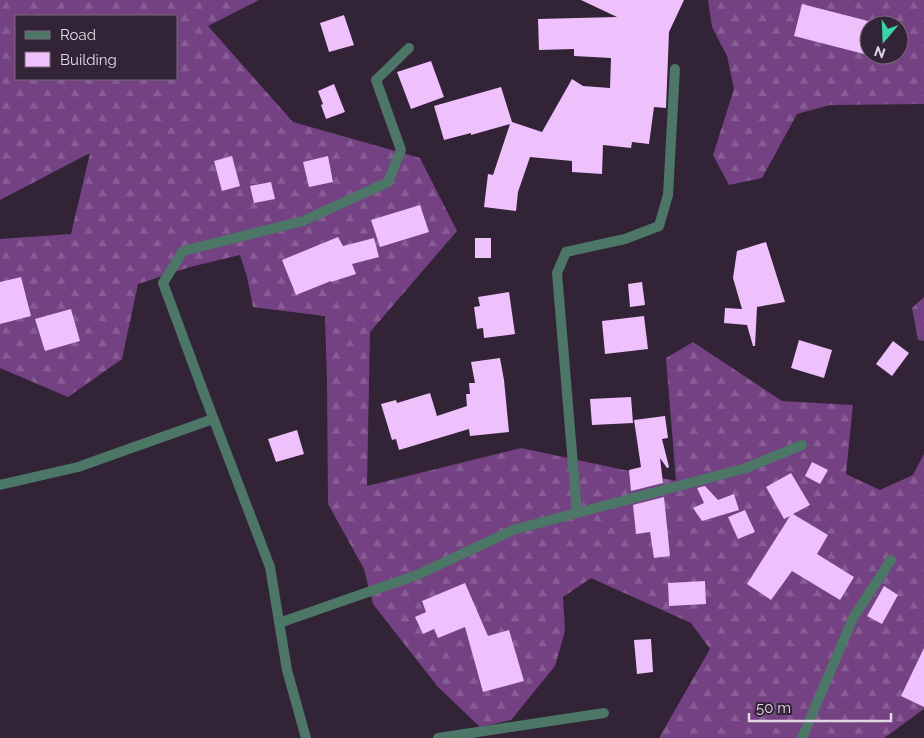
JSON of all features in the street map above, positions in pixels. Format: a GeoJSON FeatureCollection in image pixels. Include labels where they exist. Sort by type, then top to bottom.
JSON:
{"type":"FeatureCollection","features":[{"type":"Feature","properties":{"kind":"street"},"geometry":{"type":"LineString","coordinates":[[306,738],[288,670],[270,567],[163,283],[183,251],[303,221],[388,182],[401,150],[376,80],[409,48]]}},
{"type":"Feature","properties":{"kind":"street"},"geometry":{"type":"LineString","coordinates":[[577,512],[557,273],[566,252],[625,238],[659,226],[668,195],[675,69]]}},
{"type":"Feature","properties":{"kind":"street"},"geometry":{"type":"LineString","coordinates":[[0,485],[78,467],[213,419]]}},
{"type":"Feature","properties":{"kind":"street"},"geometry":{"type":"LineString","coordinates":[[279,623],[417,575],[513,530],[746,468],[802,445]]}},
{"type":"Feature","properties":{"kind":"street"},"geometry":{"type":"LineString","coordinates":[[802,738],[853,618],[891,560]]}},
{"type":"Feature","properties":{"kind":"street"},"geometry":{"type":"LineString","coordinates":[[438,738],[604,712]]}},
{"type":"Feature","properties":{"kind":"green space"},"geometry":{"type":"Polygon","coordinates":[[[0,0],[259,0],[208,26],[293,122],[420,158],[457,231],[370,332],[367,486],[521,448],[676,481],[666,358],[693,342],[782,401],[853,405],[846,474],[880,490],[913,475],[924,454],[924,709],[884,738],[659,738],[710,649],[691,623],[591,578],[563,597],[565,631],[555,666],[511,720],[480,727],[438,687],[373,604],[364,569],[328,504],[325,316],[253,307],[240,255],[190,267],[138,284],[122,359],[68,397],[0,368],[0,239],[71,234],[90,153],[0,200],[0,0]]]}},
{"type":"Feature","properties":{"kind":"green space"},"geometry":{"type":"Polygon","coordinates":[[[708,0],[924,0],[924,104],[830,105],[797,114],[762,178],[729,185],[713,155],[734,89],[727,56],[712,27],[708,0]]]}},
{"type":"Feature","properties":{"kind":"green space"},"geometry":{"type":"Polygon","coordinates":[[[924,297],[924,341],[918,340],[912,308],[924,297]]]}},
{"type":"Feature","properties":{"kind":"building"},"geometry":{"type":"Polygon","coordinates":[[[581,0],[684,0],[669,32],[666,108],[654,107],[649,144],[632,142],[631,148],[603,145],[602,174],[572,172],[572,161],[530,157],[518,192],[516,211],[484,207],[488,174],[493,175],[510,124],[471,135],[471,133],[444,140],[434,106],[501,87],[512,122],[542,132],[572,79],[583,86],[610,88],[611,58],[574,56],[574,49],[539,50],[538,19],[617,17],[581,0]]]}},
{"type":"Feature","properties":{"kind":"building"},"geometry":{"type":"Polygon","coordinates":[[[802,4],[859,19],[859,53],[794,36],[802,4]]]}},
{"type":"Feature","properties":{"kind":"building"},"geometry":{"type":"Polygon","coordinates":[[[344,15],[354,45],[329,52],[320,23],[344,15]]]}},
{"type":"Feature","properties":{"kind":"building"},"geometry":{"type":"Polygon","coordinates":[[[431,61],[444,97],[411,109],[397,72],[431,61]]]}},
{"type":"Feature","properties":{"kind":"building"},"geometry":{"type":"Polygon","coordinates":[[[334,84],[345,112],[326,119],[318,91],[334,84]]]}},
{"type":"Feature","properties":{"kind":"building"},"geometry":{"type":"Polygon","coordinates":[[[232,156],[240,186],[222,191],[214,161],[232,156]]]}},
{"type":"Feature","properties":{"kind":"building"},"geometry":{"type":"Polygon","coordinates":[[[328,156],[333,182],[309,187],[303,162],[328,156]]]}},
{"type":"Feature","properties":{"kind":"building"},"geometry":{"type":"Polygon","coordinates":[[[271,182],[275,199],[254,203],[250,186],[271,182]]]}},
{"type":"Feature","properties":{"kind":"building"},"geometry":{"type":"Polygon","coordinates":[[[420,205],[429,232],[380,247],[371,220],[420,205]]]}},
{"type":"Feature","properties":{"kind":"building"},"geometry":{"type":"Polygon","coordinates":[[[338,237],[343,246],[374,238],[379,257],[352,264],[356,274],[331,281],[296,295],[282,260],[338,237]]]}},
{"type":"Feature","properties":{"kind":"building"},"geometry":{"type":"Polygon","coordinates":[[[475,238],[491,238],[491,258],[475,258],[475,238]]]}},
{"type":"Feature","properties":{"kind":"building"},"geometry":{"type":"Polygon","coordinates":[[[766,242],[785,302],[757,307],[755,346],[753,346],[747,325],[724,323],[725,308],[742,309],[733,278],[737,251],[766,242]]]}},
{"type":"Feature","properties":{"kind":"building"},"geometry":{"type":"Polygon","coordinates":[[[21,277],[31,316],[0,324],[0,282],[21,277]]]}},
{"type":"Feature","properties":{"kind":"building"},"geometry":{"type":"Polygon","coordinates":[[[642,282],[645,305],[630,307],[628,284],[642,282]]]}},
{"type":"Feature","properties":{"kind":"building"},"geometry":{"type":"Polygon","coordinates":[[[509,292],[515,334],[484,338],[483,328],[477,329],[474,307],[480,306],[478,297],[509,292]]]}},
{"type":"Feature","properties":{"kind":"building"},"geometry":{"type":"Polygon","coordinates":[[[71,309],[80,341],[45,351],[35,319],[71,309]]]}},
{"type":"Feature","properties":{"kind":"building"},"geometry":{"type":"Polygon","coordinates":[[[644,316],[648,349],[605,354],[602,321],[644,316]]]}},
{"type":"Feature","properties":{"kind":"building"},"geometry":{"type":"Polygon","coordinates":[[[799,340],[832,350],[824,378],[791,368],[799,340]]]}},
{"type":"Feature","properties":{"kind":"building"},"geometry":{"type":"Polygon","coordinates":[[[893,341],[909,353],[892,376],[876,364],[893,341]]]}},
{"type":"Feature","properties":{"kind":"building"},"geometry":{"type":"Polygon","coordinates":[[[500,358],[509,432],[470,436],[469,429],[399,450],[396,439],[392,440],[381,404],[396,400],[397,403],[430,393],[437,416],[467,406],[466,394],[470,394],[469,383],[475,383],[471,362],[500,358]]]}},
{"type":"Feature","properties":{"kind":"building"},"geometry":{"type":"Polygon","coordinates":[[[631,397],[633,423],[592,425],[590,399],[631,397]]]}},
{"type":"Feature","properties":{"kind":"building"},"geometry":{"type":"Polygon","coordinates":[[[665,416],[668,438],[662,439],[669,467],[667,468],[660,458],[663,483],[631,491],[629,470],[641,467],[634,420],[665,416]]]}},
{"type":"Feature","properties":{"kind":"building"},"geometry":{"type":"Polygon","coordinates":[[[297,430],[304,454],[276,462],[268,439],[297,430]]]}},
{"type":"Feature","properties":{"kind":"building"},"geometry":{"type":"Polygon","coordinates":[[[812,462],[828,470],[820,484],[805,476],[812,462]]]}},
{"type":"Feature","properties":{"kind":"building"},"geometry":{"type":"Polygon","coordinates":[[[791,473],[810,505],[793,514],[828,535],[817,554],[854,577],[840,600],[792,571],[771,600],[747,584],[790,516],[784,519],[766,487],[791,473]]]}},
{"type":"Feature","properties":{"kind":"building"},"geometry":{"type":"Polygon","coordinates":[[[705,486],[718,500],[734,494],[739,510],[702,521],[693,508],[704,503],[697,488],[705,486]]]}},
{"type":"Feature","properties":{"kind":"building"},"geometry":{"type":"Polygon","coordinates":[[[664,497],[670,556],[654,558],[650,532],[636,534],[633,505],[664,497]]]}},
{"type":"Feature","properties":{"kind":"building"},"geometry":{"type":"Polygon","coordinates":[[[745,510],[755,532],[738,539],[728,517],[745,510]]]}},
{"type":"Feature","properties":{"kind":"building"},"geometry":{"type":"Polygon","coordinates":[[[705,581],[706,604],[669,606],[668,583],[705,581]]]}},
{"type":"Feature","properties":{"kind":"building"},"geometry":{"type":"Polygon","coordinates":[[[465,583],[488,636],[509,630],[524,681],[483,692],[465,627],[438,638],[434,629],[423,634],[415,617],[426,612],[422,601],[465,583]]]}},
{"type":"Feature","properties":{"kind":"building"},"geometry":{"type":"Polygon","coordinates":[[[884,586],[898,595],[882,624],[867,616],[884,586]]]}},
{"type":"Feature","properties":{"kind":"building"},"geometry":{"type":"Polygon","coordinates":[[[651,639],[653,672],[637,674],[634,640],[651,639]]]}},
{"type":"Feature","properties":{"kind":"building"},"geometry":{"type":"Polygon","coordinates":[[[924,648],[924,707],[901,696],[924,648]]]}}]}
